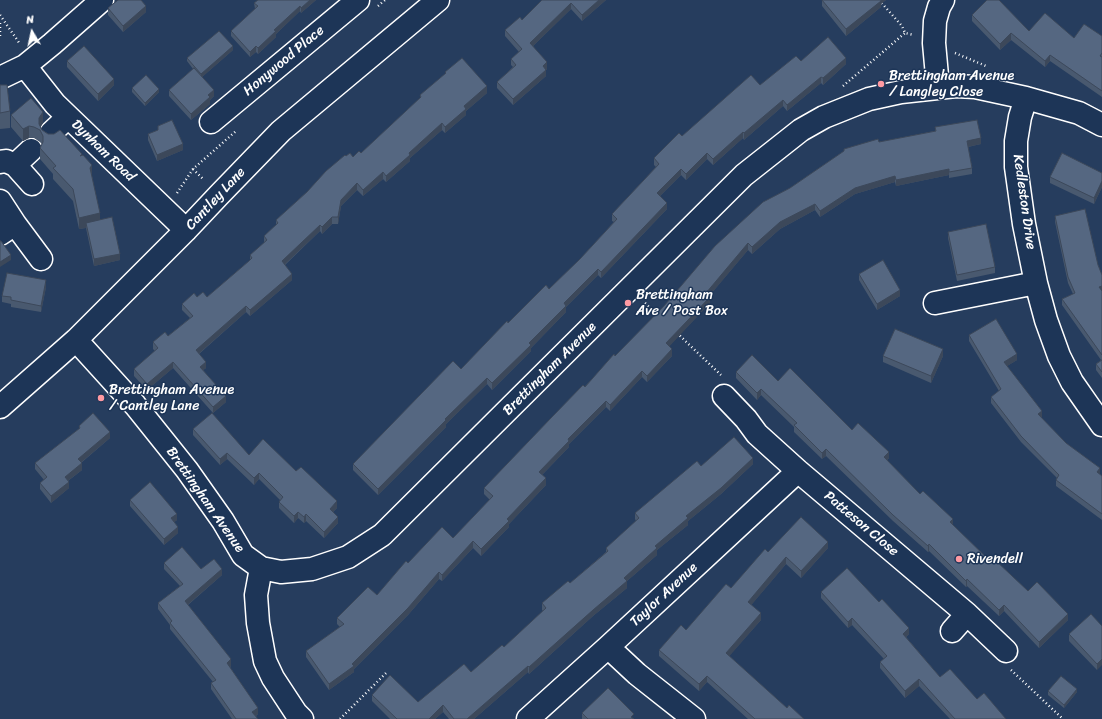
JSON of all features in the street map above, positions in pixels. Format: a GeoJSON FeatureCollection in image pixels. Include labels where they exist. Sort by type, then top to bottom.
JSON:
{"type":"FeatureCollection","features":[{"type":"Feature","properties":{"kind":"street"},"geometry":{"type":"LineString","coordinates":[[0,78],[23,56],[52,44],[102,0]]}},
{"type":"Feature","properties":{"kind":"street","name":"Honywood Place"},"geometry":{"type":"LineString","coordinates":[[211,122],[358,0]]}},
{"type":"Feature","properties":{"kind":"street","name":"Cantley Lane"},"geometry":{"type":"LineString","coordinates":[[0,406],[76,340],[186,230],[281,131],[438,0]]}},
{"type":"Feature","properties":{"kind":"street"},"geometry":{"type":"LineString","coordinates":[[938,88],[934,43],[935,21],[939,7],[943,0]]}},
{"type":"Feature","properties":{"kind":"street","name":"Dynham Road"},"geometry":{"type":"LineString","coordinates":[[23,56],[55,104],[186,230]]}},
{"type":"Feature","properties":{"kind":"street","name":"Brettingham Avenue"},"geometry":{"type":"LineString","coordinates":[[76,340],[135,405],[187,470],[223,521],[242,555],[261,568],[281,572],[312,569],[348,557],[382,535],[744,175],[801,130],[824,117],[869,99],[901,92],[956,86],[975,87],[1026,98],[1079,113],[1102,124]]}},
{"type":"Feature","properties":{"kind":"street","name":"Kedleston Drive"},"geometry":{"type":"LineString","coordinates":[[1026,98],[1020,117],[1016,141],[1016,167],[1024,224],[1036,283],[1046,320],[1059,356],[1072,382],[1102,425]]}},
{"type":"Feature","properties":{"kind":"street"},"geometry":{"type":"LineString","coordinates":[[51,133],[68,117]]}},
{"type":"Feature","properties":{"kind":"street"},"geometry":{"type":"LineString","coordinates":[[31,150],[7,163],[32,184]]}},
{"type":"Feature","properties":{"kind":"street"},"geometry":{"type":"LineString","coordinates":[[0,201],[8,229],[40,259]]}},
{"type":"Feature","properties":{"kind":"street"},"geometry":{"type":"LineString","coordinates":[[935,303],[1036,283]]}},
{"type":"Feature","properties":{"kind":"street","name":"Patteson Close"},"geometry":{"type":"LineString","coordinates":[[723,386],[757,434],[798,471],[966,614],[1006,651]]}},
{"type":"Feature","properties":{"kind":"street","name":"Taylor Avenue"},"geometry":{"type":"LineString","coordinates":[[528,719],[798,471]]}},
{"type":"Feature","properties":{"kind":"street"},"geometry":{"type":"LineString","coordinates":[[261,568],[256,595],[258,623],[265,661],[273,678],[296,713],[302,719]]}},
{"type":"Feature","properties":{"kind":"street"},"geometry":{"type":"LineString","coordinates":[[952,631],[966,614]]}},
{"type":"Feature","properties":{"kind":"street"},"geometry":{"type":"LineString","coordinates":[[608,647],[637,674],[694,719]]}},
{"type":"Feature","properties":{"kind":"path"},"geometry":{"type":"LineString","coordinates":[[838,90],[905,33],[902,26],[879,0]]}},
{"type":"Feature","properties":{"kind":"path"},"geometry":{"type":"LineString","coordinates":[[0,15],[23,56]]}},
{"type":"Feature","properties":{"kind":"path"},"geometry":{"type":"LineString","coordinates":[[0,23],[0,36]]}},
{"type":"Feature","properties":{"kind":"path"},"geometry":{"type":"LineString","coordinates":[[630,289],[661,318]]}},
{"type":"Feature","properties":{"kind":"path"},"geometry":{"type":"LineString","coordinates":[[672,329],[717,370],[723,386]]}},
{"type":"Feature","properties":{"kind":"path"},"geometry":{"type":"LineString","coordinates":[[1006,651],[1005,661],[1009,668],[1063,719]]}},
{"type":"Feature","properties":{"kind":"path"},"geometry":{"type":"LineString","coordinates":[[340,719],[388,671]]}},
{"type":"Feature","properties":{"kind":"building"},"geometry":{"type":"Polygon","coordinates":[[[118,0],[141,0],[146,6],[123,26],[108,8],[118,0]]]}},
{"type":"Feature","properties":{"kind":"building"},"geometry":{"type":"Polygon","coordinates":[[[258,0],[310,0],[301,8],[300,6],[274,30],[276,31],[258,48],[256,46],[250,52],[231,31],[258,6],[254,3],[258,0]]]}},
{"type":"Feature","properties":{"kind":"building"},"geometry":{"type":"Polygon","coordinates":[[[542,0],[599,0],[582,15],[571,3],[530,43],[547,62],[543,66],[546,70],[513,99],[497,82],[516,65],[511,59],[522,49],[505,30],[520,17],[522,20],[542,0]]]}},
{"type":"Feature","properties":{"kind":"building"},"geometry":{"type":"Polygon","coordinates":[[[822,0],[881,0],[881,1],[846,29],[822,0]]]}},
{"type":"Feature","properties":{"kind":"building"},"geometry":{"type":"Polygon","coordinates":[[[987,0],[999,0],[1029,31],[1045,13],[1074,38],[1084,24],[1102,36],[1102,53],[1100,56],[1102,57],[1102,91],[1050,55],[1045,61],[1011,33],[1000,44],[972,15],[987,0]]]}},
{"type":"Feature","properties":{"kind":"building"},"geometry":{"type":"Polygon","coordinates":[[[219,31],[233,46],[201,74],[187,58],[219,31]]]}},
{"type":"Feature","properties":{"kind":"building"},"geometry":{"type":"Polygon","coordinates":[[[828,37],[846,58],[823,78],[821,77],[787,105],[783,100],[744,133],[743,132],[713,159],[707,153],[686,174],[681,169],[657,193],[667,203],[601,272],[598,269],[564,303],[566,306],[529,343],[531,345],[492,383],[487,378],[445,419],[446,420],[378,489],[353,464],[453,361],[461,369],[507,321],[508,323],[546,285],[549,289],[580,259],[617,219],[612,214],[659,164],[654,158],[679,133],[682,136],[751,75],[760,85],[796,56],[801,61],[828,37]]]}},
{"type":"Feature","properties":{"kind":"building"},"geometry":{"type":"Polygon","coordinates":[[[84,46],[114,79],[98,94],[67,61],[84,46]]]}},
{"type":"Feature","properties":{"kind":"building"},"geometry":{"type":"Polygon","coordinates":[[[462,58],[487,86],[464,106],[466,109],[445,127],[442,123],[409,153],[410,155],[386,176],[383,172],[363,190],[357,183],[341,200],[338,217],[332,217],[322,227],[320,225],[282,261],[292,274],[250,310],[246,306],[196,350],[206,362],[200,367],[226,396],[213,407],[173,362],[147,384],[134,369],[158,348],[153,342],[165,332],[168,336],[193,316],[182,304],[194,293],[197,297],[203,292],[207,297],[249,261],[252,258],[250,255],[267,240],[264,236],[278,223],[276,220],[307,192],[326,171],[345,155],[346,156],[350,153],[353,157],[359,151],[361,153],[421,97],[420,95],[462,58]]]}},
{"type":"Feature","properties":{"kind":"building"},"geometry":{"type":"Polygon","coordinates":[[[194,68],[214,90],[208,95],[210,97],[191,114],[169,90],[194,68]]]}},
{"type":"Feature","properties":{"kind":"building"},"geometry":{"type":"Polygon","coordinates":[[[146,75],[159,89],[145,103],[132,88],[146,75]]]}},
{"type":"Feature","properties":{"kind":"building"},"geometry":{"type":"Polygon","coordinates":[[[0,85],[7,85],[10,111],[0,113],[0,85]]]}},
{"type":"Feature","properties":{"kind":"building"},"geometry":{"type":"Polygon","coordinates":[[[31,98],[43,112],[39,118],[39,124],[42,130],[48,134],[54,134],[60,130],[82,154],[80,156],[83,155],[92,165],[90,168],[100,213],[79,218],[73,189],[53,168],[56,166],[40,148],[43,142],[43,136],[40,130],[29,126],[23,129],[11,115],[31,98]]]}},
{"type":"Feature","properties":{"kind":"building"},"geometry":{"type":"Polygon","coordinates":[[[172,120],[183,144],[157,155],[148,134],[158,130],[158,126],[172,120]]]}},
{"type":"Feature","properties":{"kind":"building"},"geometry":{"type":"Polygon","coordinates":[[[977,120],[981,138],[967,141],[972,168],[949,172],[949,169],[896,180],[895,176],[855,188],[820,211],[815,204],[780,222],[752,247],[748,243],[706,293],[710,297],[666,343],[672,349],[647,376],[642,371],[610,405],[606,401],[568,439],[569,441],[539,472],[546,478],[507,519],[509,521],[481,549],[473,541],[442,575],[439,572],[408,608],[352,664],[354,666],[329,684],[306,651],[344,624],[337,618],[368,587],[377,595],[406,561],[408,563],[442,527],[453,538],[493,496],[484,488],[583,385],[585,387],[614,354],[615,356],[664,306],[715,246],[763,202],[790,188],[844,151],[844,149],[878,139],[879,142],[936,131],[935,127],[977,120]]]}},
{"type":"Feature","properties":{"kind":"building"},"geometry":{"type":"Polygon","coordinates":[[[1062,153],[1102,173],[1102,181],[1094,198],[1050,177],[1062,153]]]}},
{"type":"Feature","properties":{"kind":"building"},"geometry":{"type":"Polygon","coordinates":[[[1085,209],[1098,265],[1102,275],[1102,286],[1099,287],[1102,291],[1102,355],[1062,299],[1075,293],[1068,277],[1055,216],[1085,209]]]}},
{"type":"Feature","properties":{"kind":"building"},"geometry":{"type":"Polygon","coordinates":[[[112,217],[120,254],[94,259],[86,223],[112,217]]]}},
{"type":"Feature","properties":{"kind":"building"},"geometry":{"type":"Polygon","coordinates":[[[986,224],[995,267],[957,275],[948,232],[986,224]]]}},
{"type":"Feature","properties":{"kind":"building"},"geometry":{"type":"Polygon","coordinates":[[[0,241],[11,255],[0,262],[0,241]]]}},
{"type":"Feature","properties":{"kind":"building"},"geometry":{"type":"Polygon","coordinates":[[[883,260],[900,290],[877,304],[859,274],[883,260]]]}},
{"type":"Feature","properties":{"kind":"building"},"geometry":{"type":"Polygon","coordinates":[[[7,273],[46,280],[41,306],[11,300],[11,297],[2,296],[7,273]]]}},
{"type":"Feature","properties":{"kind":"building"},"geometry":{"type":"Polygon","coordinates":[[[996,319],[1017,354],[1004,362],[1042,411],[1038,414],[1066,443],[1100,468],[1097,472],[1102,476],[1102,514],[1056,480],[1059,475],[1021,436],[991,397],[1001,389],[969,335],[996,319]]]}},
{"type":"Feature","properties":{"kind":"building"},"geometry":{"type":"Polygon","coordinates":[[[895,329],[943,349],[931,376],[883,356],[895,329]]]}},
{"type":"Feature","properties":{"kind":"building"},"geometry":{"type":"Polygon","coordinates":[[[752,355],[778,381],[790,368],[852,430],[858,423],[889,452],[884,457],[920,494],[923,491],[953,519],[950,522],[991,562],[994,559],[1028,591],[1037,582],[1068,614],[1039,642],[1004,605],[999,610],[967,579],[966,581],[929,544],[928,546],[893,515],[826,449],[822,453],[794,425],[797,423],[761,389],[757,393],[736,372],[752,355]]]}},
{"type":"Feature","properties":{"kind":"building"},"geometry":{"type":"Polygon","coordinates":[[[1102,360],[1102,372],[1096,364],[1102,360]]]}},
{"type":"Feature","properties":{"kind":"building"},"geometry":{"type":"Polygon","coordinates":[[[93,413],[110,432],[78,459],[82,463],[65,477],[69,482],[51,496],[40,483],[47,477],[35,463],[80,428],[79,426],[93,413]]]}},
{"type":"Feature","properties":{"kind":"building"},"geometry":{"type":"Polygon","coordinates":[[[212,413],[249,455],[263,439],[296,471],[301,467],[337,501],[330,509],[338,517],[324,532],[306,514],[304,517],[298,512],[294,516],[279,502],[283,497],[259,473],[254,478],[227,453],[220,459],[193,429],[212,413]]]}},
{"type":"Feature","properties":{"kind":"building"},"geometry":{"type":"Polygon","coordinates":[[[734,437],[753,458],[721,488],[686,516],[688,518],[655,546],[657,548],[624,578],[627,581],[467,719],[454,719],[443,705],[429,719],[397,719],[372,695],[390,675],[418,702],[464,664],[471,672],[502,645],[504,647],[546,608],[542,603],[568,581],[570,583],[608,551],[606,548],[639,518],[635,513],[697,461],[701,466],[734,437]]]}},
{"type":"Feature","properties":{"kind":"building"},"geometry":{"type":"Polygon","coordinates":[[[150,482],[177,514],[171,518],[178,527],[164,539],[130,500],[150,482]]]}},
{"type":"Feature","properties":{"kind":"building"},"geometry":{"type":"Polygon","coordinates":[[[801,517],[828,542],[801,571],[786,557],[748,602],[761,613],[726,653],[787,708],[789,705],[804,719],[755,719],[707,676],[699,684],[659,650],[681,625],[686,630],[726,584],[731,588],[765,549],[768,552],[801,517]]]}},
{"type":"Feature","properties":{"kind":"building"},"geometry":{"type":"Polygon","coordinates":[[[182,547],[201,569],[214,559],[222,569],[185,601],[231,659],[227,663],[258,708],[252,712],[258,719],[236,719],[211,683],[216,680],[170,623],[172,621],[158,603],[183,584],[164,563],[182,547]]]}},
{"type":"Feature","properties":{"kind":"building"},"geometry":{"type":"Polygon","coordinates":[[[847,568],[879,602],[882,599],[909,628],[903,634],[940,677],[950,669],[977,699],[984,693],[1006,719],[955,719],[919,679],[905,691],[880,662],[887,656],[852,618],[848,622],[821,592],[847,568]]]}},
{"type":"Feature","properties":{"kind":"building"},"geometry":{"type":"Polygon","coordinates":[[[1091,614],[1102,626],[1102,659],[1097,664],[1069,634],[1091,614]]]}},
{"type":"Feature","properties":{"kind":"building"},"geometry":{"type":"Polygon","coordinates":[[[1061,676],[1077,689],[1064,705],[1048,691],[1061,676]]]}},
{"type":"Feature","properties":{"kind":"building"},"geometry":{"type":"Polygon","coordinates":[[[608,688],[634,714],[631,717],[634,719],[588,719],[582,713],[608,688]]]}},
{"type":"Feature","properties":{"kind":"place","name":"Brettingham Avenue / Langley Close"},"geometry":{"type":"Point","coordinates":[881,84]}},
{"type":"Feature","properties":{"kind":"place","name":"Brettingham Ave / Post Box"},"geometry":{"type":"Point","coordinates":[628,303]}},
{"type":"Feature","properties":{"kind":"place","name":"Brettingham Avenue / Cantley Lane"},"geometry":{"type":"Point","coordinates":[101,398]}},
{"type":"Feature","properties":{"kind":"place","name":"Rivendell"},"geometry":{"type":"Point","coordinates":[959,559]}}]}
